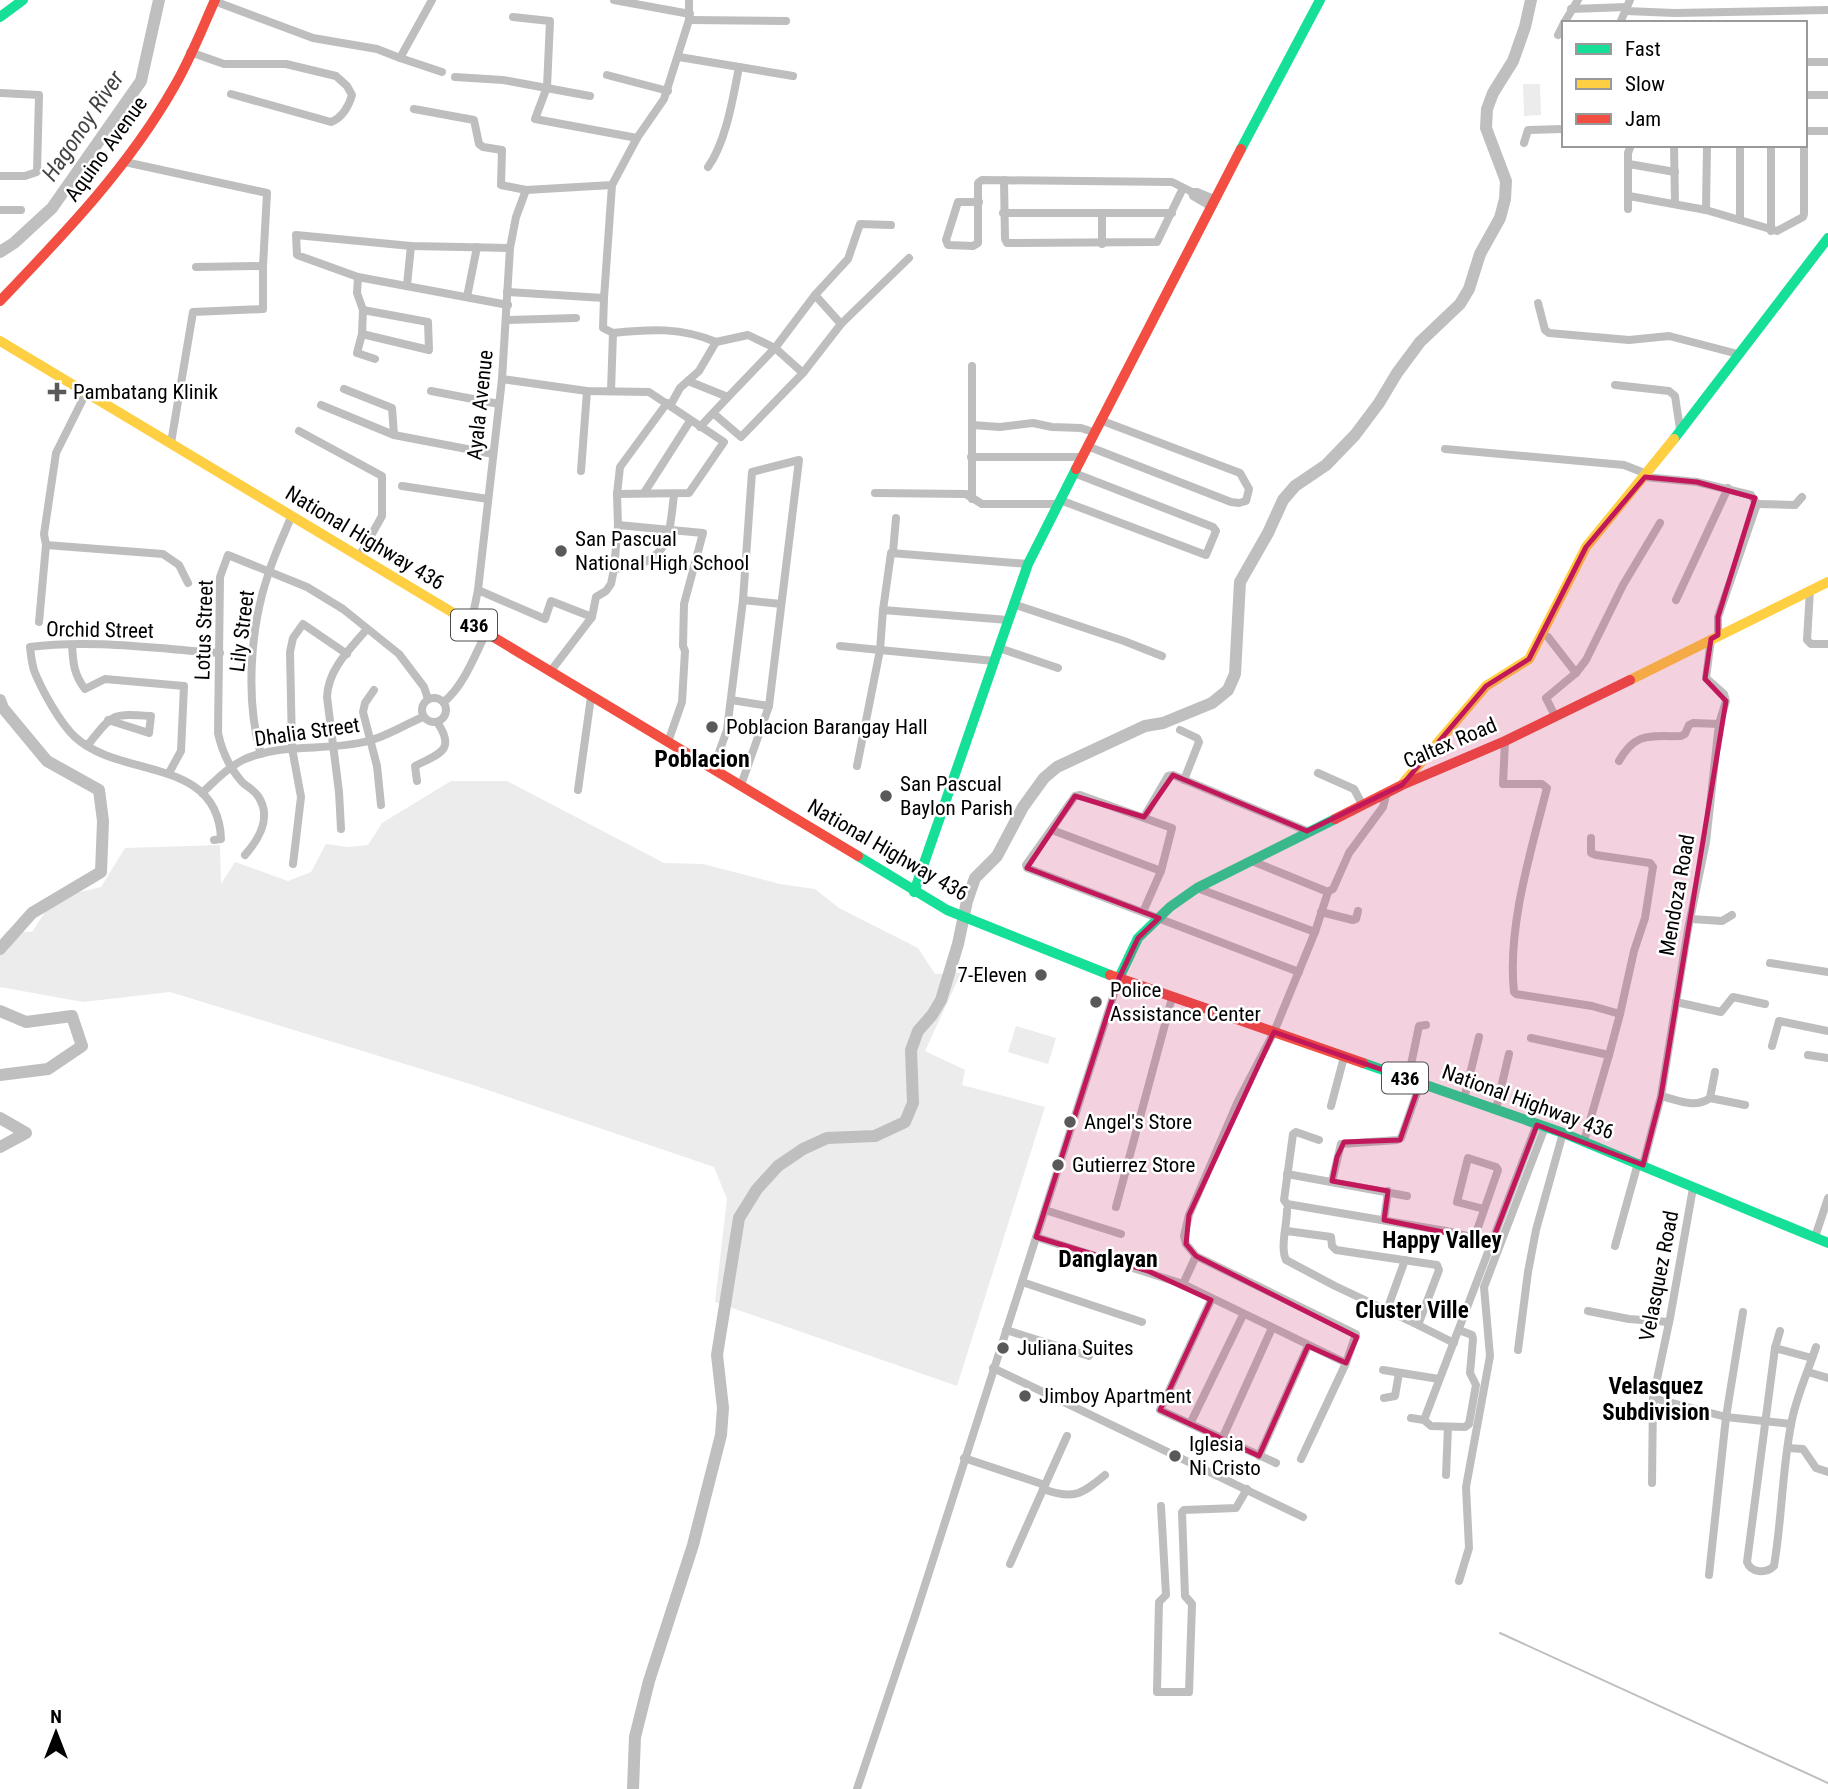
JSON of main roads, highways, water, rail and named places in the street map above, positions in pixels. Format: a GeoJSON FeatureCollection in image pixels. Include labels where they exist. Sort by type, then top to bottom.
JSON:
{"type":"FeatureCollection","features":[{"type":"Feature","properties":{"kind":"waterway","name":"Hagonoy River"},"geometry":{"type":"LineString","coordinates":[[0,252],[14,243],[52,208],[141,81],[159,0]]}},
{"type":"Feature","properties":{"kind":"waterway"},"geometry":{"type":"LineString","coordinates":[[633,1789],[635,1737],[649,1681],[693,1545],[721,1435],[723,1408],[717,1355],[739,1218],[757,1189],[778,1166],[803,1149],[827,1138],[875,1136],[905,1122],[913,1103],[911,1050],[918,1031],[941,1000],[975,878],[997,856],[1023,807],[1044,778],[1057,767],[1145,726],[1163,723],[1212,703],[1228,690],[1235,674],[1240,582],[1283,500],[1295,486],[1326,465],[1355,435],[1420,342],[1460,304],[1469,289],[1480,254],[1500,218],[1505,199],[1506,181],[1486,128],[1487,109],[1493,93],[1513,61],[1531,0]]}},
{"type":"Feature","properties":{"kind":"waterway","name":"Hagonoy River"},"geometry":{"type":"LineString","coordinates":[[0,700],[3,708],[47,761],[99,790],[103,821],[101,872],[32,913],[0,949]]}},
{"type":"Feature","properties":{"kind":"waterway","name":"Hagonoy River"},"geometry":{"type":"LineString","coordinates":[[0,1011],[26,1022],[72,1016],[82,1046],[48,1069],[0,1075]]}},
{"type":"Feature","properties":{"kind":"waterway","name":"Hagonoy River"},"geometry":{"type":"LineString","coordinates":[[0,1118],[26,1133],[0,1147]]}},
{"type":"Feature","properties":{"kind":"waterway"},"geometry":{"type":"LineString","coordinates":[[1500,1633],[1828,1783]]}},
{"type":"Feature","properties":{"kind":"place","name":"Pambatang Klinik"},"geometry":{"type":"Point","coordinates":[57,392]}},
{"type":"Feature","properties":{"kind":"place","name":"San Pascual National High School"},"geometry":{"type":"Point","coordinates":[561,551]}},
{"type":"Feature","properties":{"kind":"place","name":"Poblacion Barangay Hall"},"geometry":{"type":"Point","coordinates":[712,727]}},
{"type":"Feature","properties":{"kind":"place","name":"San Pascual Baylon Parish"},"geometry":{"type":"Point","coordinates":[886,796]}},
{"type":"Feature","properties":{"kind":"place","name":"7-Eleven"},"geometry":{"type":"Point","coordinates":[1041,975]}},
{"type":"Feature","properties":{"kind":"place","name":"Police Assistance Center"},"geometry":{"type":"Point","coordinates":[1096,1002]}},
{"type":"Feature","properties":{"kind":"place","name":"Angel's Store"},"geometry":{"type":"Point","coordinates":[1070,1122]}},
{"type":"Feature","properties":{"kind":"place","name":"Gutierrez Store"},"geometry":{"type":"Point","coordinates":[1058,1165]}},
{"type":"Feature","properties":{"kind":"place","name":"Juliana Suites"},"geometry":{"type":"Point","coordinates":[1003,1348]}},
{"type":"Feature","properties":{"kind":"place","name":"Jimboy Apartment"},"geometry":{"type":"Point","coordinates":[1025,1396]}},
{"type":"Feature","properties":{"kind":"place","name":"Iglesia Ni Cristo"},"geometry":{"type":"Point","coordinates":[1175,1456]}},
{"type":"Feature","properties":{"kind":"district","name":"Poblacion"},"geometry":{"type":"Point","coordinates":[702,759]}},
{"type":"Feature","properties":{"kind":"district","name":"Happy Valley"},"geometry":{"type":"Point","coordinates":[1442,1240]}},
{"type":"Feature","properties":{"kind":"district","name":"Danglayan"},"geometry":{"type":"Point","coordinates":[1108,1259]}},
{"type":"Feature","properties":{"kind":"district","name":"Cluster Ville"},"geometry":{"type":"Point","coordinates":[1412,1310]}},
{"type":"Feature","properties":{"kind":"district","name":"Velasquez Subdivision"},"geometry":{"type":"Point","coordinates":[1656,1399]}}]}
